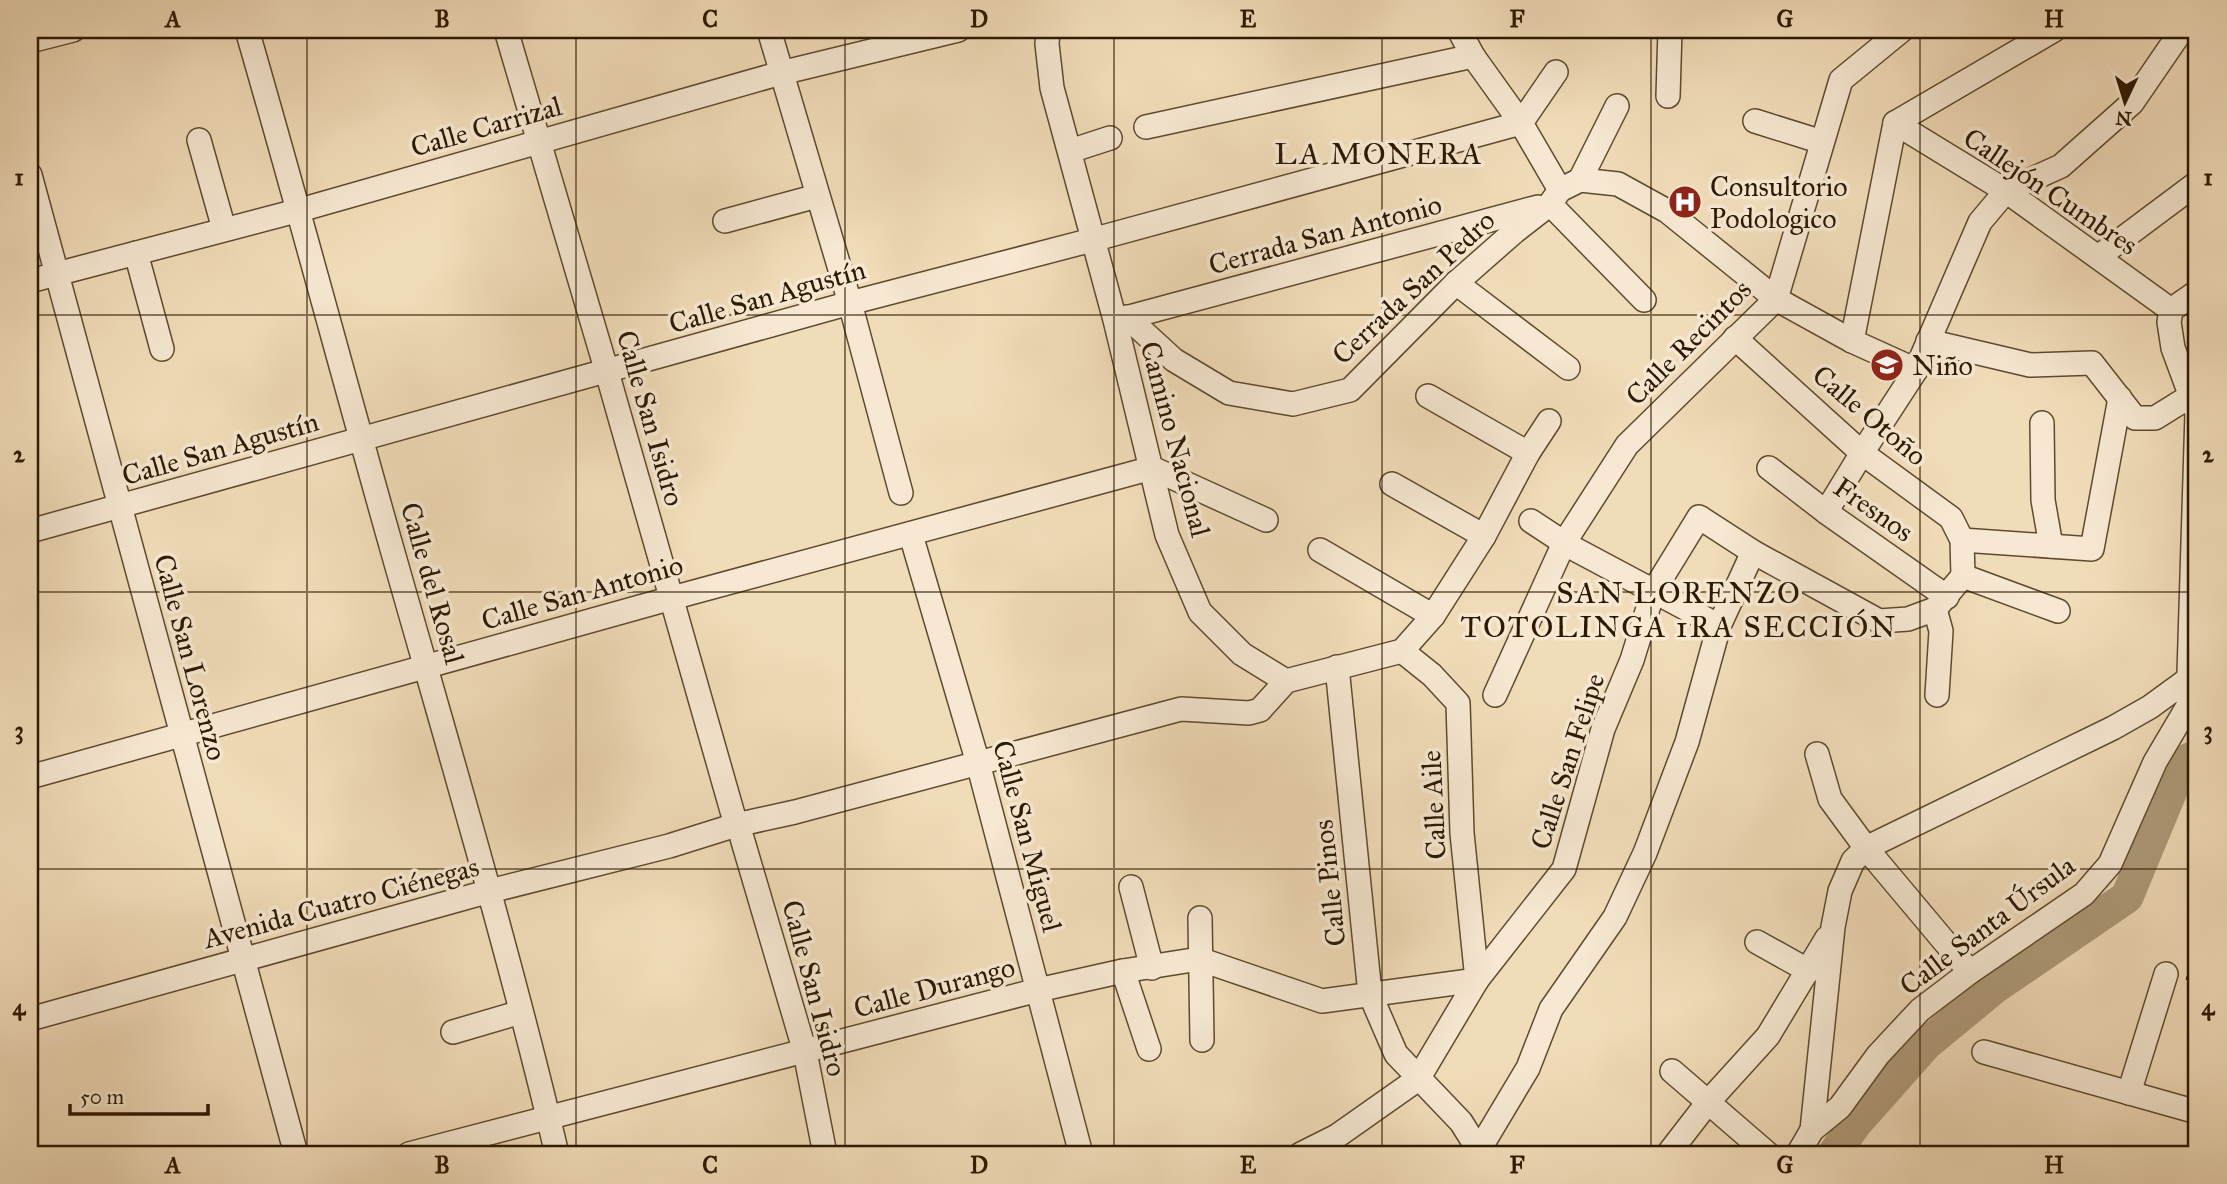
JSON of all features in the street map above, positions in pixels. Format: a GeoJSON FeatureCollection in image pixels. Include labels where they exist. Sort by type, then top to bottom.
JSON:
{"type":"FeatureCollection","features":[{"type":"Feature","properties":{"kind":"street"},"geometry":{"type":"LineString","coordinates":[[30,41],[73,30]]}},
{"type":"Feature","properties":{"kind":"street","name":"Calle del Rosal"},"geometry":{"type":"LineString","coordinates":[[247,30],[300,210],[361,439],[490,891],[557,1154]]}},
{"type":"Feature","properties":{"kind":"street","name":"Calle San Isidro"},"geometry":{"type":"LineString","coordinates":[[506,30],[805,1052],[825,1154]]}},
{"type":"Feature","properties":{"kind":"street"},"geometry":{"type":"LineString","coordinates":[[769,30],[850,303],[901,493]]}},
{"type":"Feature","properties":{"kind":"street","name":"Calle Carrizal"},"geometry":{"type":"LineString","coordinates":[[30,281],[300,210],[539,143],[903,35],[958,30]]}},
{"type":"Feature","properties":{"kind":"street","name":"Camino Nacional"},"geometry":{"type":"LineString","coordinates":[[1048,30],[1052,88],[1092,240],[1121,319],[1167,535],[1200,612],[1242,654],[1286,681]]}},
{"type":"Feature","properties":{"kind":"street"},"geometry":{"type":"LineString","coordinates":[[1459,30],[1473,56],[1521,123],[1563,192],[1644,300]]}},
{"type":"Feature","properties":{"kind":"street"},"geometry":{"type":"LineString","coordinates":[[1668,96],[1670,30]]}},
{"type":"Feature","properties":{"kind":"street","name":"Calle Recintos"},"geometry":{"type":"LineString","coordinates":[[1494,695],[1564,543],[1627,445],[1776,299],[1841,80],[1902,30]]}},
{"type":"Feature","properties":{"kind":"street"},"geometry":{"type":"LineString","coordinates":[[1852,341],[1895,123],[2054,30]]}},
{"type":"Feature","properties":{"kind":"street"},"geometry":{"type":"LineString","coordinates":[[1826,512],[1916,370],[1980,222],[2006,191],[2061,166],[2132,103],[2182,30]]}},
{"type":"Feature","properties":{"kind":"street"},"geometry":{"type":"LineString","coordinates":[[1146,127],[1473,56]]}},
{"type":"Feature","properties":{"kind":"street"},"geometry":{"type":"LineString","coordinates":[[1521,123],[1556,72]]}},
{"type":"Feature","properties":{"kind":"street"},"geometry":{"type":"LineString","coordinates":[[1563,192],[1617,106]]}},
{"type":"Feature","properties":{"kind":"street"},"geometry":{"type":"LineString","coordinates":[[1755,121],[1822,142]]}},
{"type":"Feature","properties":{"kind":"street","name":"Calle San Agustín"},"geometry":{"type":"LineString","coordinates":[[30,531],[850,303],[1521,123]]}},
{"type":"Feature","properties":{"kind":"street","name":"Callejón Cumbres"},"geometry":{"type":"LineString","coordinates":[[1895,123],[2006,191],[2171,310]]}},
{"type":"Feature","properties":{"kind":"street"},"geometry":{"type":"LineString","coordinates":[[1069,151],[1110,138]]}},
{"type":"Feature","properties":{"kind":"street"},"geometry":{"type":"LineString","coordinates":[[199,140],[224,229]]}},
{"type":"Feature","properties":{"kind":"street","name":"Calle San Lorenzo"},"geometry":{"type":"LineString","coordinates":[[30,175],[296,1154]]}},
{"type":"Feature","properties":{"kind":"street"},"geometry":{"type":"LineString","coordinates":[[2098,257],[2197,183]]}},
{"type":"Feature","properties":{"kind":"street"},"geometry":{"type":"LineString","coordinates":[[1563,192],[1618,184],[1667,211],[1776,299],[1852,341],[1916,370]]}},
{"type":"Feature","properties":{"kind":"street","name":"Cerrada San Pedro"},"geometry":{"type":"LineString","coordinates":[[1121,319],[1174,360],[1229,393],[1293,404],[1350,390],[1456,283],[1563,192]]}},
{"type":"Feature","properties":{"kind":"street","name":"Cerrada San Antonio"},"geometry":{"type":"LineString","coordinates":[[1121,319],[1563,192]]}},
{"type":"Feature","properties":{"kind":"street"},"geometry":{"type":"LineString","coordinates":[[725,221],[817,196]]}},
{"type":"Feature","properties":{"kind":"street"},"geometry":{"type":"LineString","coordinates":[[136,253],[162,349]]}},
{"type":"Feature","properties":{"kind":"street"},"geometry":{"type":"LineString","coordinates":[[1456,283],[1568,368]]}},
{"type":"Feature","properties":{"kind":"street"},"geometry":{"type":"LineString","coordinates":[[2171,310],[2197,292]]}},
{"type":"Feature","properties":{"kind":"street","name":"Calle Santa Úrsula"},"geometry":{"type":"LineString","coordinates":[[1798,1154],[1812,1130],[1840,1107],[1878,1055],[1920,1010],[1970,972],[2084,894],[2110,864],[2155,762],[2188,706],[2192,681],[2197,413],[2173,348],[2169,322],[2171,310]]}},
{"type":"Feature","properties":{"kind":"street","name":"Calle Otoño"},"geometry":{"type":"LineString","coordinates":[[1735,338],[1862,453],[1951,518],[1962,540]]}},
{"type":"Feature","properties":{"kind":"street"},"geometry":{"type":"LineString","coordinates":[[1928,341],[2031,365],[2092,363],[2135,418],[2155,418],[2192,394]]}},
{"type":"Feature","properties":{"kind":"street"},"geometry":{"type":"LineString","coordinates":[[1428,396],[1528,453]]}},
{"type":"Feature","properties":{"kind":"street"},"geometry":{"type":"LineString","coordinates":[[1480,1152],[1528,1068],[1551,1009],[1615,918],[1645,853],[1687,742],[1719,626],[1753,552],[1879,621],[1908,619],[1941,603],[1963,576],[1962,540],[2092,549],[2120,398]]}},
{"type":"Feature","properties":{"kind":"street"},"geometry":{"type":"LineString","coordinates":[[1286,681],[1402,651],[1433,616],[1484,536],[1528,453],[1549,421]]}},
{"type":"Feature","properties":{"kind":"street"},"geometry":{"type":"LineString","coordinates":[[2042,423],[2043,500],[2051,546]]}},
{"type":"Feature","properties":{"kind":"street"},"geometry":{"type":"LineString","coordinates":[[1152,468],[1266,520]]}},
{"type":"Feature","properties":{"kind":"street","name":"Calle San Antonio"},"geometry":{"type":"LineString","coordinates":[[30,777],[671,598],[1152,468]]}},
{"type":"Feature","properties":{"kind":"street","name":"Fresnos"},"geometry":{"type":"LineString","coordinates":[[1769,468],[1941,603]]}},
{"type":"Feature","properties":{"kind":"street"},"geometry":{"type":"LineString","coordinates":[[1392,484],[1484,536]]}},
{"type":"Feature","properties":{"kind":"street","name":"Calle San Felipe"},"geometry":{"type":"LineString","coordinates":[[1418,1079],[1477,980],[1564,869],[1603,729],[1632,660],[1653,592],[1699,517],[1753,552]]}},
{"type":"Feature","properties":{"kind":"street"},"geometry":{"type":"LineString","coordinates":[[1531,521],[1564,543],[1719,626]]}},
{"type":"Feature","properties":{"kind":"street","name":"Calle San Miguel"},"geometry":{"type":"LineString","coordinates":[[911,535],[978,763],[1081,1154]]}},
{"type":"Feature","properties":{"kind":"street"},"geometry":{"type":"LineString","coordinates":[[1320,550],[1433,616]]}},
{"type":"Feature","properties":{"kind":"street"},"geometry":{"type":"LineString","coordinates":[[1963,576],[2058,611]]}},
{"type":"Feature","properties":{"kind":"street"},"geometry":{"type":"LineString","coordinates":[[1937,695],[1941,603]]}},
{"type":"Feature","properties":{"kind":"street","name":"Calle Aile"},"geometry":{"type":"LineString","coordinates":[[1402,651],[1458,703],[1462,833],[1477,980]]}},
{"type":"Feature","properties":{"kind":"street","name":"Calle Pinos"},"geometry":{"type":"LineString","coordinates":[[1337,667],[1370,994],[1396,1054],[1461,1122],[1480,1152]]}},
{"type":"Feature","properties":{"kind":"street","name":"Avenida Cuatro Ciénegas"},"geometry":{"type":"LineString","coordinates":[[30,1019],[490,891],[669,846],[739,832],[795,812],[1181,709],[1249,713],[1260,710],[1286,681]]}},
{"type":"Feature","properties":{"kind":"street"},"geometry":{"type":"LineString","coordinates":[[1812,1130],[1832,927],[1840,891],[1853,861],[1866,848],[2113,728],[2192,681]]}},
{"type":"Feature","properties":{"kind":"street"},"geometry":{"type":"LineString","coordinates":[[1817,754],[1830,799],[1866,848],[1970,972]]}},
{"type":"Feature","properties":{"kind":"street"},"geometry":{"type":"LineString","coordinates":[[1132,887],[1152,968]]}},
{"type":"Feature","properties":{"kind":"street"},"geometry":{"type":"LineString","coordinates":[[1200,918],[1202,1040]]}},
{"type":"Feature","properties":{"kind":"street"},"geometry":{"type":"LineString","coordinates":[[1668,1154],[1709,1101],[1769,1036],[1809,971],[1832,927]]}},
{"type":"Feature","properties":{"kind":"street"},"geometry":{"type":"LineString","coordinates":[[1757,942],[1809,971]]}},
{"type":"Feature","properties":{"kind":"street","name":"Calle Durango"},"geometry":{"type":"LineString","coordinates":[[409,1154],[1038,990],[1123,971],[1199,959],[1322,1001],[1477,980]]}},
{"type":"Feature","properties":{"kind":"street"},"geometry":{"type":"LineString","coordinates":[[1123,971],[1149,1049]]}},
{"type":"Feature","properties":{"kind":"street"},"geometry":{"type":"LineString","coordinates":[[2129,1093],[2166,974]]}},
{"type":"Feature","properties":{"kind":"street"},"geometry":{"type":"LineString","coordinates":[[453,1032],[521,1012]]}},
{"type":"Feature","properties":{"kind":"street"},"geometry":{"type":"LineString","coordinates":[[1984,1052],[2197,1112]]}},
{"type":"Feature","properties":{"kind":"street"},"geometry":{"type":"LineString","coordinates":[[1672,1071],[1768,1154]]}},
{"type":"Feature","properties":{"kind":"street"},"geometry":{"type":"LineString","coordinates":[[1301,1154],[1341,1145],[1418,1079]]}},
{"type":"Feature","properties":{"kind":"waterway"},"geometry":{"type":"LineString","coordinates":[[1834,1154],[1855,1124],[1926,1044],[1994,988],[2127,897],[2183,762],[2197,756]]}},
{"type":"Feature","properties":{"kind":"place","name":"Consultorio Podologico"},"geometry":{"type":"Point","coordinates":[1685,202]}},
{"type":"Feature","properties":{"kind":"place","name":"Niño"},"geometry":{"type":"Point","coordinates":[1887,365]}},
{"type":"Feature","properties":{"kind":"district","name":"LA MONERA"},"geometry":{"type":"Point","coordinates":[1379,154]}},
{"type":"Feature","properties":{"kind":"district","name":"SAN LORENZO TOTOLINGA 1RA SECCIÓN"},"geometry":{"type":"Point","coordinates":[1679,610]}}]}
